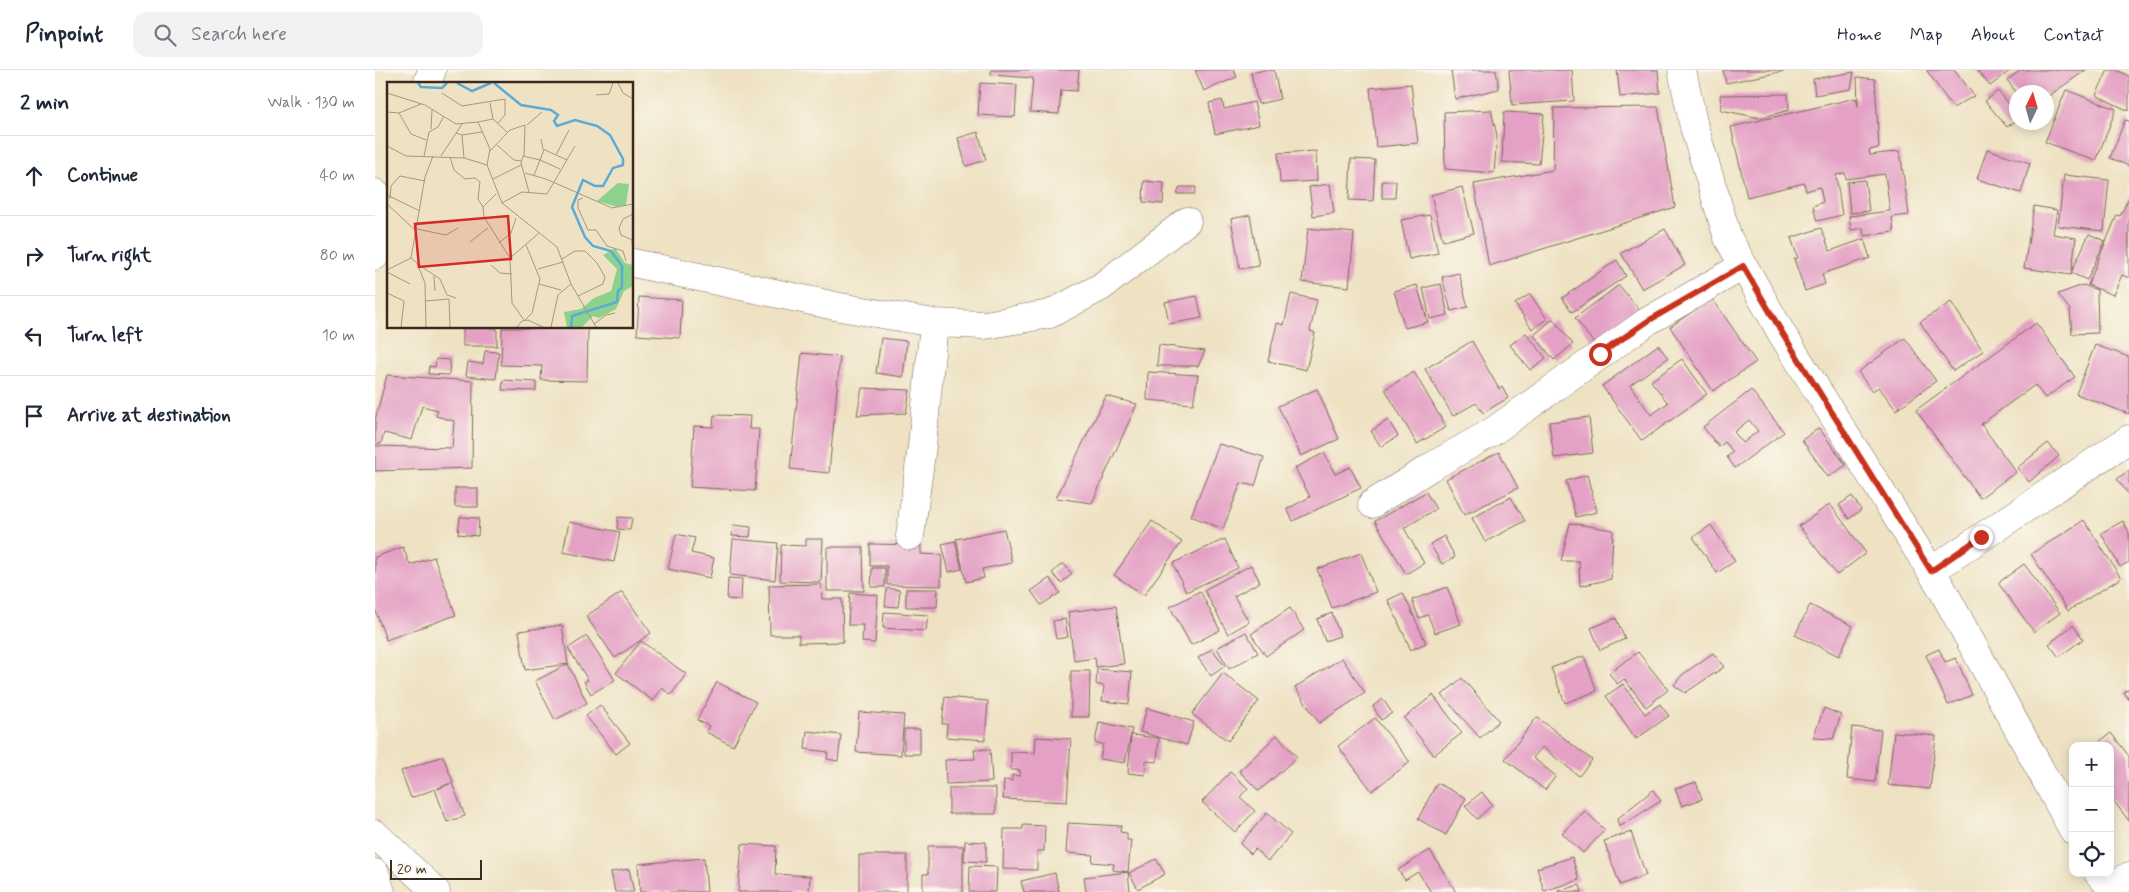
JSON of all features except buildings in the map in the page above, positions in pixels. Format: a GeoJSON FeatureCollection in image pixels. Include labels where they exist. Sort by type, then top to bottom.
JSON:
{"type":"FeatureCollection","features":[{"type":"Feature","properties":{"kind":"street"},"geometry":{"type":"LineString","coordinates":[[1681,70],[1694,127],[1728,238],[1783,334],[1931,571],[2069,823]]}},
{"type":"Feature","properties":{"kind":"street"},"geometry":{"type":"LineString","coordinates":[[375,194],[387,206]]}},
{"type":"Feature","properties":{"kind":"street"},"geometry":{"type":"LineString","coordinates":[[375,256],[387,215]]}},
{"type":"Feature","properties":{"kind":"street"},"geometry":{"type":"LineString","coordinates":[[634,263],[840,307],[934,323],[985,325],[1050,314],[1101,287],[1187,221]]}},
{"type":"Feature","properties":{"kind":"street"},"geometry":{"type":"LineString","coordinates":[[1372,504],[1492,432],[1648,321],[1743,266]]}},
{"type":"Feature","properties":{"kind":"street"},"geometry":{"type":"LineString","coordinates":[[909,536],[922,446],[934,323]]}},
{"type":"Feature","properties":{"kind":"street"},"geometry":{"type":"LineString","coordinates":[[1931,571],[2129,439]]}},
{"type":"Feature","properties":{"kind":"street"},"geometry":{"type":"LineString","coordinates":[[375,834],[436,892]]}},
{"type":"Feature","properties":{"kind":"street"},"geometry":{"type":"LineString","coordinates":[[375,873],[381,892]]}},
{"type":"Feature","properties":{"kind":"route"},"geometry":{"type":"LineString","coordinates":[[1600,354],[1648,321],[1743,266],[1783,334],[1931,571],[1981,537]]}}]}
